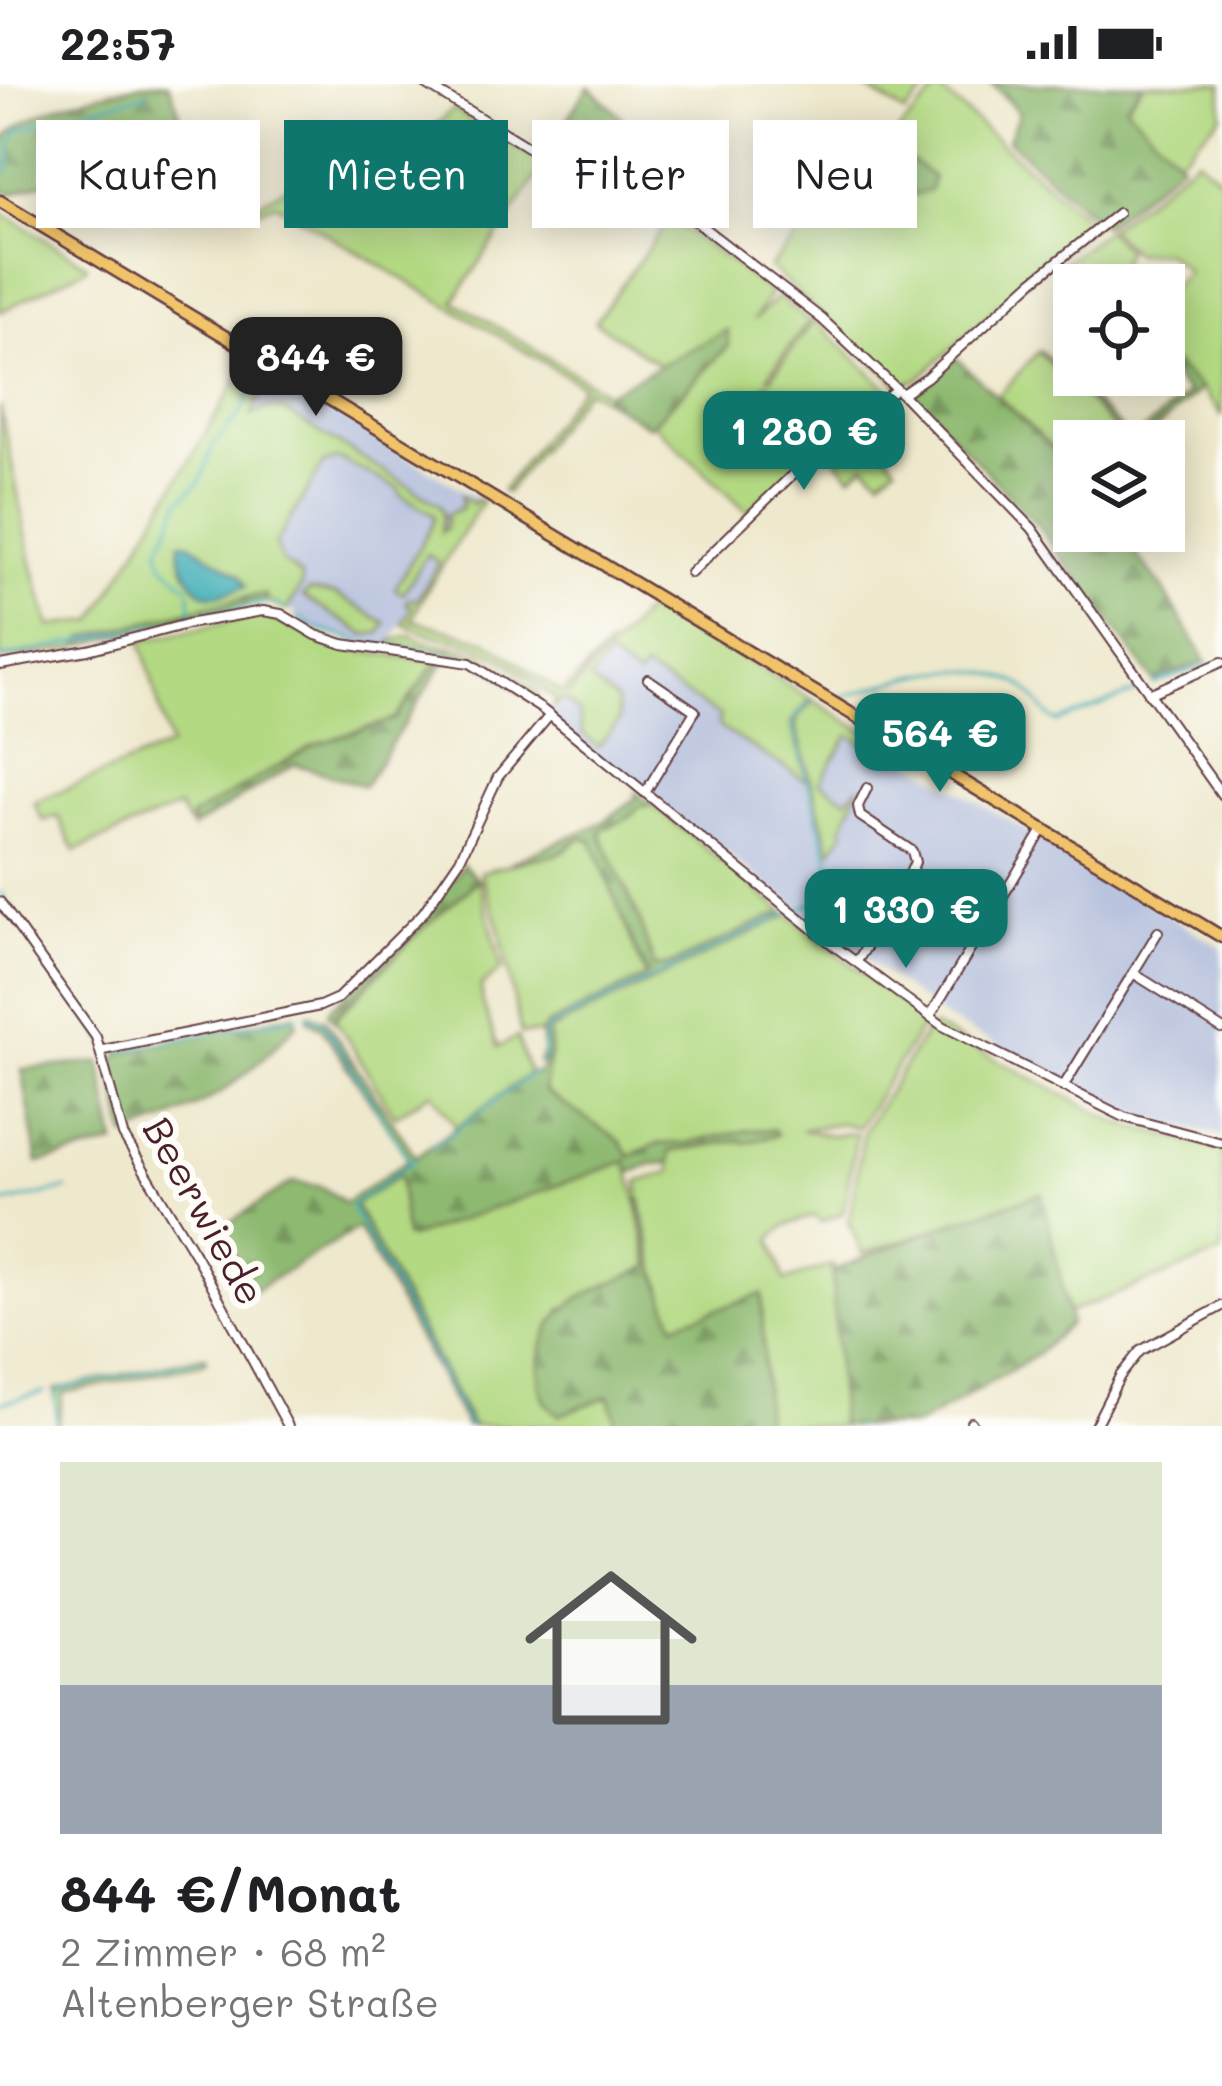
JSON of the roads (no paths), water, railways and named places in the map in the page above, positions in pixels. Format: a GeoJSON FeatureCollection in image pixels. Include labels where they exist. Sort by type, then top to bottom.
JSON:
{"type":"FeatureCollection","features":[{"type":"Feature","properties":{"kind":"main road"},"geometry":{"type":"LineString","coordinates":[[0,201],[1222,938]]}},
{"type":"Feature","properties":{"kind":"street"},"geometry":{"type":"LineString","coordinates":[[425,84],[542,156],[679,208],[806,306],[899,392],[1032,528],[1222,795]]}},
{"type":"Feature","properties":{"kind":"street"},"geometry":{"type":"LineString","coordinates":[[692,573],[790,477],[899,392],[927,377],[1118,214]]}},
{"type":"Feature","properties":{"kind":"street"},"geometry":{"type":"LineString","coordinates":[[0,665],[269,611],[343,644],[470,663],[550,716],[930,1016],[1136,1122],[1222,1143]]}},
{"type":"Feature","properties":{"kind":"street"},"geometry":{"type":"LineString","coordinates":[[1149,694],[1222,662]]}},
{"type":"Feature","properties":{"kind":"street"},"geometry":{"type":"LineString","coordinates":[[645,793],[695,711],[648,679]]}},
{"type":"Feature","properties":{"kind":"street"},"geometry":{"type":"LineString","coordinates":[[103,1051],[320,1006],[338,998],[423,914],[460,860],[498,777],[550,716]]}},
{"type":"Feature","properties":{"kind":"street"},"geometry":{"type":"LineString","coordinates":[[856,962],[898,900],[916,862],[912,851],[860,816],[858,806],[867,788]]}},
{"type":"Feature","properties":{"kind":"street"},"geometry":{"type":"LineString","coordinates":[[930,1016],[1043,830]]}},
{"type":"Feature","properties":{"kind":"street","name":"Beerwiede"},"geometry":{"type":"LineString","coordinates":[[0,902],[103,1051],[123,1135],[289,1426]]}},
{"type":"Feature","properties":{"kind":"street"},"geometry":{"type":"LineString","coordinates":[[1064,1087],[1158,932]]}},
{"type":"Feature","properties":{"kind":"street"},"geometry":{"type":"LineString","coordinates":[[1133,973],[1222,1029]]}},
{"type":"Feature","properties":{"kind":"street"},"geometry":{"type":"LineString","coordinates":[[1095,1426],[1120,1376],[1140,1351],[1222,1306]]}},
{"type":"Feature","properties":{"kind":"water"},"geometry":{"type":"Polygon","coordinates":[[[180,542],[190,543],[240,575],[246,586],[215,595],[200,590],[186,571],[180,542]]]}},
{"type":"Feature","properties":{"kind":"waterway"},"geometry":{"type":"LineString","coordinates":[[0,176],[10,167],[11,142],[19,129],[148,93]]}},
{"type":"Feature","properties":{"kind":"waterway"},"geometry":{"type":"LineString","coordinates":[[188,587],[163,564],[159,550],[181,500],[201,480],[213,445],[239,416],[254,387]]}},
{"type":"Feature","properties":{"kind":"waterway"},"geometry":{"type":"LineString","coordinates":[[190,592],[191,614]]}},
{"type":"Feature","properties":{"kind":"waterway"},"geometry":{"type":"LineString","coordinates":[[0,658],[267,602]]}},
{"type":"Feature","properties":{"kind":"waterway"},"geometry":{"type":"LineString","coordinates":[[273,603],[285,609]]}},
{"type":"Feature","properties":{"kind":"waterway"},"geometry":{"type":"LineString","coordinates":[[297,617],[317,629],[362,642]]}},
{"type":"Feature","properties":{"kind":"waterway"},"geometry":{"type":"LineString","coordinates":[[369,643],[428,650]]}},
{"type":"Feature","properties":{"kind":"waterway"},"geometry":{"type":"LineString","coordinates":[[433,651],[477,661],[508,681]]}},
{"type":"Feature","properties":{"kind":"waterway"},"geometry":{"type":"LineString","coordinates":[[1154,684],[1209,664]]}},
{"type":"Feature","properties":{"kind":"waterway"},"geometry":{"type":"LineString","coordinates":[[842,697],[930,673],[974,671],[1018,683],[1058,722],[1141,690]]}},
{"type":"Feature","properties":{"kind":"waterway"},"geometry":{"type":"LineString","coordinates":[[801,908],[838,892],[793,725],[812,701]]}},
{"type":"Feature","properties":{"kind":"waterway"},"geometry":{"type":"LineString","coordinates":[[0,892],[25,930]]}},
{"type":"Feature","properties":{"kind":"waterway"},"geometry":{"type":"LineString","coordinates":[[541,1063],[548,1028],[788,913]]}},
{"type":"Feature","properties":{"kind":"waterway"},"geometry":{"type":"LineString","coordinates":[[44,958],[107,1043]]}},
{"type":"Feature","properties":{"kind":"waterway"},"geometry":{"type":"LineString","coordinates":[[119,1051],[297,1016]]}},
{"type":"Feature","properties":{"kind":"waterway"},"geometry":{"type":"LineString","coordinates":[[307,1016],[321,1020],[410,1162]]}},
{"type":"Feature","properties":{"kind":"waterway"},"geometry":{"type":"LineString","coordinates":[[430,1149],[534,1072]]}},
{"type":"Feature","properties":{"kind":"waterway"},"geometry":{"type":"LineString","coordinates":[[416,1159],[351,1206],[469,1426]]}},
{"type":"Feature","properties":{"kind":"waterway"},"geometry":{"type":"LineString","coordinates":[[0,1204],[67,1189]]}},
{"type":"Feature","properties":{"kind":"waterway"},"geometry":{"type":"LineString","coordinates":[[57,1426],[55,1395],[61,1389],[204,1359]]}},
{"type":"Feature","properties":{"kind":"waterway"},"geometry":{"type":"LineString","coordinates":[[0,1403],[44,1392]]}}]}
